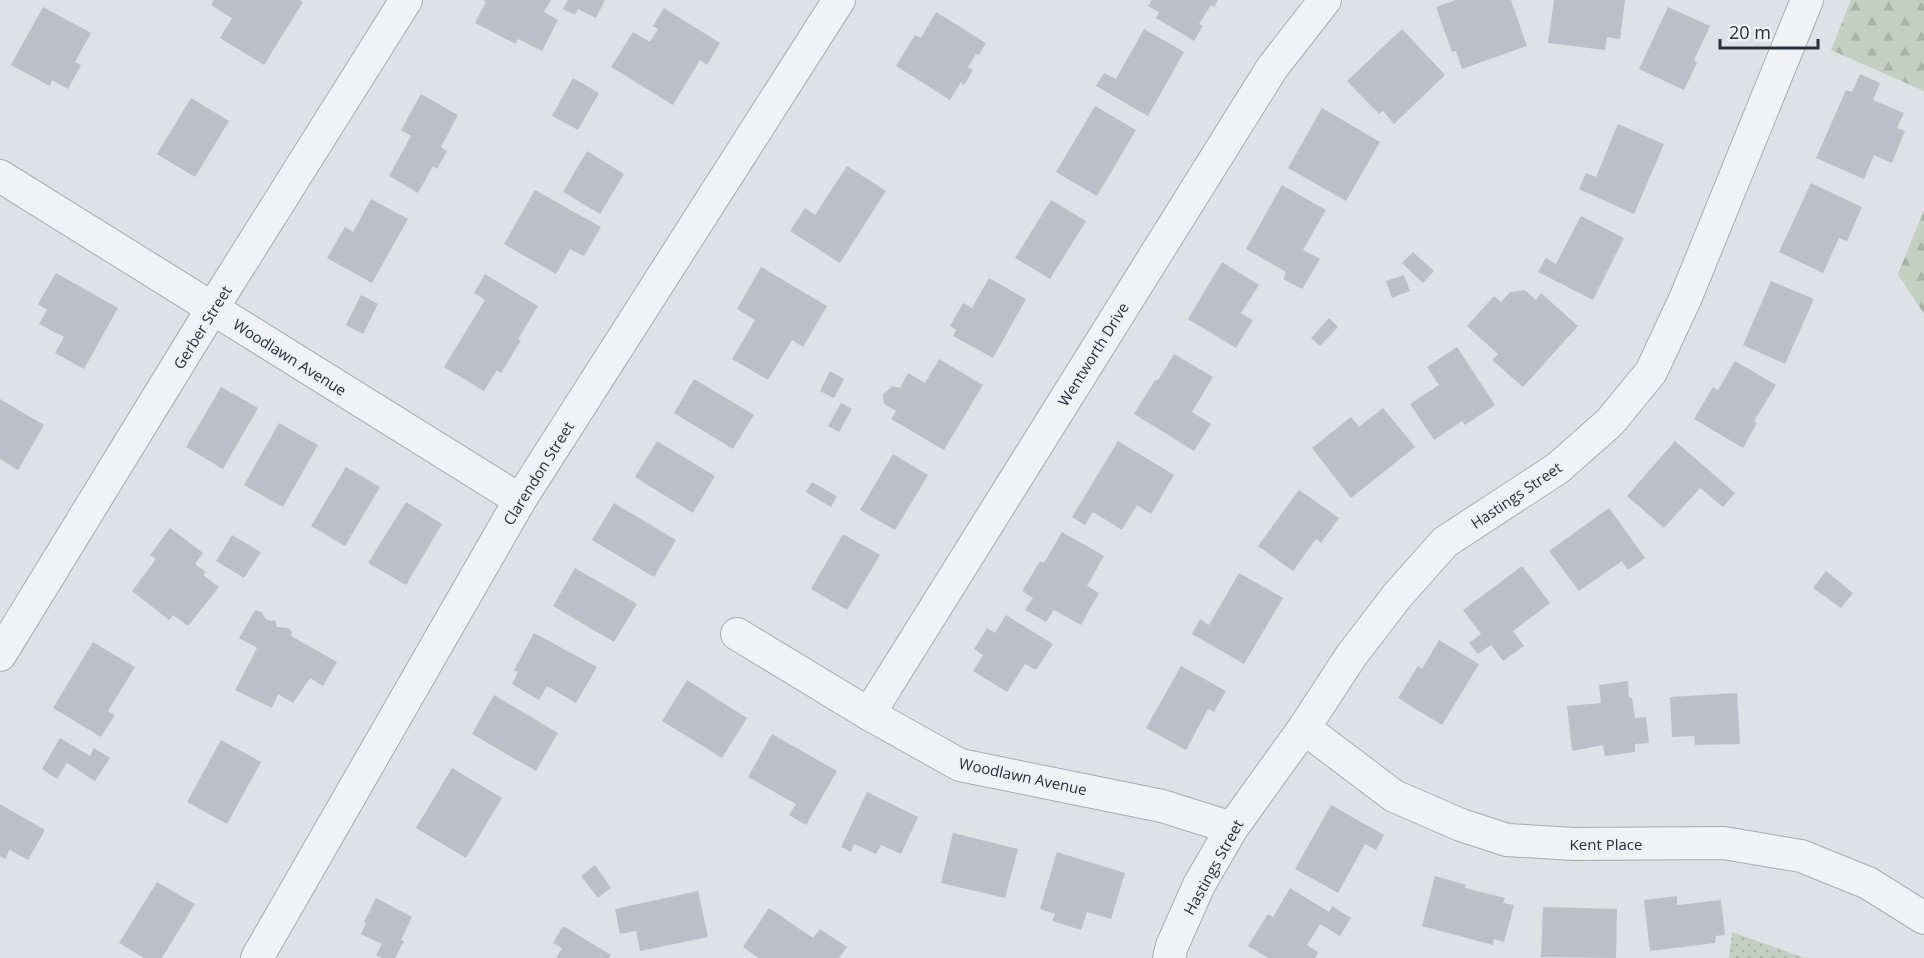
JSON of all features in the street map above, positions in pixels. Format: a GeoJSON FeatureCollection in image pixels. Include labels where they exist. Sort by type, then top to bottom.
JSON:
{"type":"FeatureCollection","features":[{"type":"Feature","properties":{"kind":"street","name":"Gerber Street"},"geometry":{"type":"LineString","coordinates":[[0,655],[406,0]]}},
{"type":"Feature","properties":{"kind":"street","name":"Clarendon Street"},"geometry":{"type":"LineString","coordinates":[[258,958],[520,500],[838,0]]}},
{"type":"Feature","properties":{"kind":"street","name":"Wentworth Drive"},"geometry":{"type":"LineString","coordinates":[[869,714],[1272,68],[1325,0]]}},
{"type":"Feature","properties":{"kind":"street","name":"Hastings Street"},"geometry":{"type":"LineString","coordinates":[[1169,958],[1199,885],[1232,828],[1304,728],[1351,656],[1396,596],[1445,543],[1558,468],[1610,422],[1651,372],[1686,297],[1807,0]]}},
{"type":"Feature","properties":{"kind":"street","name":"Woodlawn Avenue"},"geometry":{"type":"LineString","coordinates":[[0,176],[520,500]]}},
{"type":"Feature","properties":{"kind":"street","name":"Woodlawn Avenue"},"geometry":{"type":"LineString","coordinates":[[737,634],[869,714],[960,765],[1162,806],[1232,828]]}},
{"type":"Feature","properties":{"kind":"street","name":"Kent Place"},"geometry":{"type":"LineString","coordinates":[[1304,728],[1394,796],[1461,825],[1508,840],[1574,844],[1724,843],[1801,856],[1868,883],[1924,918]]}},
{"type":"Feature","properties":{"kind":"green space"},"geometry":{"type":"Polygon","coordinates":[[[1851,0],[1924,0],[1924,91],[1831,50],[1851,0]]]}},
{"type":"Feature","properties":{"kind":"green space"},"geometry":{"type":"Polygon","coordinates":[[[1924,210],[1924,314],[1898,274],[1924,210]]]}},
{"type":"Feature","properties":{"kind":"green space"},"geometry":{"type":"Polygon","coordinates":[[[1732,932],[1805,958],[1729,958],[1732,932]]]}},
{"type":"Feature","properties":{"kind":"building"},"geometry":{"type":"Polygon","coordinates":[[[214,0],[300,0],[303,2],[264,65],[220,38],[232,18],[211,5],[214,0]]]}},
{"type":"Feature","properties":{"kind":"building"},"geometry":{"type":"Polygon","coordinates":[[[483,0],[551,0],[544,12],[558,20],[542,51],[518,39],[516,44],[475,23],[486,2],[483,0]]]}},
{"type":"Feature","properties":{"kind":"building"},"geometry":{"type":"Polygon","coordinates":[[[568,0],[605,0],[596,18],[578,9],[575,15],[563,9],[568,0]]]}},
{"type":"Feature","properties":{"kind":"building"},"geometry":{"type":"Polygon","coordinates":[[[1152,0],[1218,0],[1214,7],[1211,5],[1199,24],[1203,26],[1194,41],[1156,18],[1159,12],[1148,6],[1152,0]]]}},
{"type":"Feature","properties":{"kind":"building"},"geometry":{"type":"Polygon","coordinates":[[[1456,0],[1511,0],[1527,46],[1462,69],[1456,51],[1452,52],[1436,7],[1456,0]]]}},
{"type":"Feature","properties":{"kind":"building"},"geometry":{"type":"Polygon","coordinates":[[[1554,0],[1625,0],[1620,39],[1607,37],[1605,50],[1548,43],[1554,0]]]}},
{"type":"Feature","properties":{"kind":"building"},"geometry":{"type":"Polygon","coordinates":[[[43,7],[91,33],[75,62],[81,65],[68,89],[52,80],[50,86],[11,65],[43,7]]]}},
{"type":"Feature","properties":{"kind":"building"},"geometry":{"type":"Polygon","coordinates":[[[1668,7],[1710,26],[1694,60],[1697,63],[1684,90],[1639,69],[1668,7]]]}},
{"type":"Feature","properties":{"kind":"building"},"geometry":{"type":"Polygon","coordinates":[[[664,8],[720,43],[707,65],[700,60],[673,105],[611,67],[633,32],[650,42],[658,29],[653,26],[664,8]]]}},
{"type":"Feature","properties":{"kind":"building"},"geometry":{"type":"Polygon","coordinates":[[[936,12],[986,43],[968,67],[973,70],[964,85],[961,82],[950,100],[896,66],[915,35],[921,38],[936,12]]]}},
{"type":"Feature","properties":{"kind":"building"},"geometry":{"type":"Polygon","coordinates":[[[1144,29],[1184,52],[1148,116],[1096,86],[1104,73],[1116,79],[1144,29]]]}},
{"type":"Feature","properties":{"kind":"building"},"geometry":{"type":"Polygon","coordinates":[[[1402,29],[1445,75],[1394,124],[1383,111],[1379,114],[1347,81],[1402,29]]]}},
{"type":"Feature","properties":{"kind":"building"},"geometry":{"type":"Polygon","coordinates":[[[1860,74],[1880,83],[1873,100],[1904,113],[1897,128],[1905,131],[1892,163],[1874,155],[1864,179],[1816,158],[1846,90],[1852,92],[1860,74]]]}},
{"type":"Feature","properties":{"kind":"building"},"geometry":{"type":"Polygon","coordinates":[[[573,78],[599,93],[578,130],[552,116],[573,78]]]}},
{"type":"Feature","properties":{"kind":"building"},"geometry":{"type":"Polygon","coordinates":[[[421,94],[458,115],[441,147],[447,151],[437,169],[433,166],[418,193],[389,176],[411,136],[401,130],[421,94]]]}},
{"type":"Feature","properties":{"kind":"building"},"geometry":{"type":"Polygon","coordinates":[[[191,98],[229,121],[195,177],[157,154],[191,98]]]}},
{"type":"Feature","properties":{"kind":"building"},"geometry":{"type":"Polygon","coordinates":[[[1095,106],[1136,130],[1097,196],[1056,172],[1095,106]]]}},
{"type":"Feature","properties":{"kind":"building"},"geometry":{"type":"Polygon","coordinates":[[[1322,108],[1380,142],[1346,201],[1288,168],[1322,108]]]}},
{"type":"Feature","properties":{"kind":"building"},"geometry":{"type":"Polygon","coordinates":[[[1618,124],[1664,144],[1634,214],[1579,189],[1586,173],[1596,177],[1618,124]]]}},
{"type":"Feature","properties":{"kind":"building"},"geometry":{"type":"Polygon","coordinates":[[[587,151],[624,174],[600,214],[563,192],[587,151]]]}},
{"type":"Feature","properties":{"kind":"building"},"geometry":{"type":"Polygon","coordinates":[[[847,166],[886,191],[840,263],[790,231],[805,208],[815,215],[847,166]]]}},
{"type":"Feature","properties":{"kind":"building"},"geometry":{"type":"Polygon","coordinates":[[[1811,183],[1862,207],[1847,241],[1839,238],[1823,273],[1779,252],[1811,183]]]}},
{"type":"Feature","properties":{"kind":"building"},"geometry":{"type":"Polygon","coordinates":[[[1282,185],[1326,210],[1303,250],[1320,259],[1302,289],[1283,279],[1286,272],[1246,249],[1282,185]]]}},
{"type":"Feature","properties":{"kind":"building"},"geometry":{"type":"Polygon","coordinates":[[[535,190],[601,227],[584,256],[570,249],[556,274],[504,244],[535,190]]]}},
{"type":"Feature","properties":{"kind":"building"},"geometry":{"type":"Polygon","coordinates":[[[371,199],[408,219],[372,283],[327,258],[345,227],[353,232],[371,199]]]}},
{"type":"Feature","properties":{"kind":"building"},"geometry":{"type":"Polygon","coordinates":[[[1051,200],[1086,221],[1050,279],[1015,258],[1051,200]]]}},
{"type":"Feature","properties":{"kind":"building"},"geometry":{"type":"Polygon","coordinates":[[[1581,216],[1624,238],[1593,300],[1538,272],[1546,258],[1556,264],[1581,216]]]}},
{"type":"Feature","properties":{"kind":"building"},"geometry":{"type":"Polygon","coordinates":[[[1413,252],[1434,271],[1423,283],[1402,263],[1413,252]]]}},
{"type":"Feature","properties":{"kind":"building"},"geometry":{"type":"Polygon","coordinates":[[[1222,262],[1259,285],[1241,313],[1253,320],[1236,348],[1188,319],[1222,262]]]}},
{"type":"Feature","properties":{"kind":"building"},"geometry":{"type":"Polygon","coordinates":[[[761,267],[827,306],[803,347],[792,340],[768,380],[732,359],[755,320],[737,309],[761,267]]]}},
{"type":"Feature","properties":{"kind":"building"},"geometry":{"type":"Polygon","coordinates":[[[56,273],[118,308],[84,369],[55,353],[64,337],[39,324],[47,310],[38,304],[56,273]]]}},
{"type":"Feature","properties":{"kind":"building"},"geometry":{"type":"Polygon","coordinates":[[[485,274],[538,306],[501,373],[497,370],[484,391],[444,367],[485,300],[474,293],[485,274]]]}},
{"type":"Feature","properties":{"kind":"building"},"geometry":{"type":"Polygon","coordinates":[[[1404,275],[1410,291],[1392,298],[1386,281],[1404,275]]]}},
{"type":"Feature","properties":{"kind":"building"},"geometry":{"type":"Polygon","coordinates":[[[989,278],[1026,299],[993,358],[953,336],[956,330],[950,326],[963,303],[972,308],[989,278]]]}},
{"type":"Feature","properties":{"kind":"building"},"geometry":{"type":"Polygon","coordinates":[[[1771,281],[1814,299],[1785,364],[1743,345],[1771,281]]]}},
{"type":"Feature","properties":{"kind":"building"},"geometry":{"type":"Polygon","coordinates":[[[1525,290],[1536,300],[1541,293],[1578,326],[1523,387],[1492,360],[1498,354],[1467,326],[1494,296],[1501,302],[1510,292],[1525,290]]]}},
{"type":"Feature","properties":{"kind":"building"},"geometry":{"type":"Polygon","coordinates":[[[361,295],[378,304],[363,334],[346,325],[361,295]]]}},
{"type":"Feature","properties":{"kind":"building"},"geometry":{"type":"Polygon","coordinates":[[[1329,318],[1338,327],[1320,346],[1311,338],[1329,318]]]}},
{"type":"Feature","properties":{"kind":"building"},"geometry":{"type":"Polygon","coordinates":[[[1457,347],[1495,405],[1465,425],[1462,421],[1434,440],[1410,404],[1439,385],[1427,367],[1457,347]]]}},
{"type":"Feature","properties":{"kind":"building"},"geometry":{"type":"Polygon","coordinates":[[[1174,354],[1213,377],[1192,412],[1211,424],[1194,451],[1134,414],[1174,354]]]}},
{"type":"Feature","properties":{"kind":"building"},"geometry":{"type":"Polygon","coordinates":[[[939,359],[983,385],[944,450],[891,419],[896,411],[884,404],[883,395],[892,386],[900,388],[908,373],[925,383],[939,359]]]}},
{"type":"Feature","properties":{"kind":"building"},"geometry":{"type":"Polygon","coordinates":[[[1735,361],[1776,385],[1754,421],[1757,423],[1743,448],[1694,419],[1713,387],[1718,390],[1735,361]]]}},
{"type":"Feature","properties":{"kind":"building"},"geometry":{"type":"Polygon","coordinates":[[[830,371],[844,379],[834,398],[820,391],[830,371]]]}},
{"type":"Feature","properties":{"kind":"building"},"geometry":{"type":"Polygon","coordinates":[[[694,379],[754,415],[733,449],[674,413],[694,379]]]}},
{"type":"Feature","properties":{"kind":"building"},"geometry":{"type":"Polygon","coordinates":[[[221,387],[258,408],[223,469],[186,447],[221,387]]]}},
{"type":"Feature","properties":{"kind":"building"},"geometry":{"type":"Polygon","coordinates":[[[0,399],[44,425],[18,470],[0,459],[0,399]]]}},
{"type":"Feature","properties":{"kind":"building"},"geometry":{"type":"Polygon","coordinates":[[[841,403],[852,409],[839,432],[828,426],[841,403]]]}},
{"type":"Feature","properties":{"kind":"building"},"geometry":{"type":"Polygon","coordinates":[[[1383,408],[1415,447],[1351,498],[1312,448],[1351,417],[1359,427],[1383,408]]]}},
{"type":"Feature","properties":{"kind":"building"},"geometry":{"type":"Polygon","coordinates":[[[279,423],[318,445],[283,507],[244,485],[279,423]]]}},
{"type":"Feature","properties":{"kind":"building"},"geometry":{"type":"Polygon","coordinates":[[[657,441],[715,476],[693,513],[635,477],[657,441]]]}},
{"type":"Feature","properties":{"kind":"building"},"geometry":{"type":"Polygon","coordinates":[[[1118,441],[1174,475],[1151,514],[1137,505],[1122,530],[1093,512],[1085,525],[1072,517],[1118,441]]]}},
{"type":"Feature","properties":{"kind":"building"},"geometry":{"type":"Polygon","coordinates":[[[1675,441],[1735,493],[1723,507],[1700,488],[1664,528],[1627,496],[1675,441]]]}},
{"type":"Feature","properties":{"kind":"building"},"geometry":{"type":"Polygon","coordinates":[[[893,454],[928,475],[895,530],[860,510],[893,454]]]}},
{"type":"Feature","properties":{"kind":"building"},"geometry":{"type":"Polygon","coordinates":[[[346,467],[380,487],[345,546],[311,526],[346,467]]]}},
{"type":"Feature","properties":{"kind":"building"},"geometry":{"type":"Polygon","coordinates":[[[812,482],[837,496],[831,507],[806,492],[812,482]]]}},
{"type":"Feature","properties":{"kind":"building"},"geometry":{"type":"Polygon","coordinates":[[[1299,490],[1339,518],[1321,543],[1316,539],[1293,571],[1258,546],[1299,490]]]}},
{"type":"Feature","properties":{"kind":"building"},"geometry":{"type":"Polygon","coordinates":[[[406,502],[442,524],[406,585],[368,563],[406,502]]]}},
{"type":"Feature","properties":{"kind":"building"},"geometry":{"type":"Polygon","coordinates":[[[614,503],[676,540],[654,577],[592,540],[614,503]]]}},
{"type":"Feature","properties":{"kind":"building"},"geometry":{"type":"Polygon","coordinates":[[[1609,508],[1645,558],[1628,570],[1622,561],[1579,591],[1549,551],[1609,508]]]}},
{"type":"Feature","properties":{"kind":"building"},"geometry":{"type":"Polygon","coordinates":[[[170,528],[203,553],[195,564],[206,572],[203,575],[219,587],[188,626],[173,615],[169,620],[132,591],[156,559],[150,555],[170,528]]]}},
{"type":"Feature","properties":{"kind":"building"},"geometry":{"type":"Polygon","coordinates":[[[1062,532],[1104,556],[1087,586],[1099,593],[1081,625],[1054,610],[1046,622],[1025,610],[1033,598],[1022,591],[1040,561],[1044,563],[1062,532]]]}},
{"type":"Feature","properties":{"kind":"building"},"geometry":{"type":"Polygon","coordinates":[[[843,534],[880,555],[847,610],[811,589],[843,534]]]}},
{"type":"Feature","properties":{"kind":"building"},"geometry":{"type":"Polygon","coordinates":[[[232,535],[261,552],[244,578],[216,561],[232,535]]]}},
{"type":"Feature","properties":{"kind":"building"},"geometry":{"type":"Polygon","coordinates":[[[1522,566],[1550,603],[1513,631],[1524,646],[1503,661],[1491,645],[1478,654],[1469,643],[1481,634],[1463,610],[1522,566]]]}},
{"type":"Feature","properties":{"kind":"building"},"geometry":{"type":"Polygon","coordinates":[[[575,568],[637,604],[614,642],[553,606],[575,568]]]}},
{"type":"Feature","properties":{"kind":"building"},"geometry":{"type":"Polygon","coordinates":[[[1826,571],[1853,593],[1841,608],[1813,588],[1826,571]]]}},
{"type":"Feature","properties":{"kind":"building"},"geometry":{"type":"Polygon","coordinates":[[[1239,573],[1283,598],[1244,664],[1192,634],[1200,619],[1209,625],[1239,573]]]}},
{"type":"Feature","properties":{"kind":"building"},"geometry":{"type":"Polygon","coordinates":[[[255,610],[261,612],[266,619],[275,620],[277,627],[288,628],[292,632],[291,636],[337,662],[323,686],[310,678],[293,703],[278,694],[272,708],[235,690],[257,648],[239,638],[255,610]]]}},
{"type":"Feature","properties":{"kind":"building"},"geometry":{"type":"Polygon","coordinates":[[[1006,615],[1053,644],[1036,670],[1025,664],[1007,692],[973,671],[983,655],[974,649],[987,628],[995,633],[1006,615]]]}},
{"type":"Feature","properties":{"kind":"building"},"geometry":{"type":"Polygon","coordinates":[[[534,633],[597,667],[576,703],[547,686],[539,700],[512,684],[518,672],[514,670],[534,633]]]}},
{"type":"Feature","properties":{"kind":"building"},"geometry":{"type":"Polygon","coordinates":[[[1439,640],[1479,664],[1442,725],[1398,698],[1418,666],[1422,669],[1439,640]]]}},
{"type":"Feature","properties":{"kind":"building"},"geometry":{"type":"Polygon","coordinates":[[[93,642],[135,667],[108,711],[115,715],[101,737],[53,708],[93,642]]]}},
{"type":"Feature","properties":{"kind":"building"},"geometry":{"type":"Polygon","coordinates":[[[1181,666],[1226,691],[1214,712],[1208,709],[1186,750],[1146,728],[1181,666]]]}},
{"type":"Feature","properties":{"kind":"building"},"geometry":{"type":"Polygon","coordinates":[[[687,680],[747,718],[722,758],[662,721],[687,680]]]}},
{"type":"Feature","properties":{"kind":"building"},"geometry":{"type":"Polygon","coordinates":[[[1628,681],[1629,698],[1632,698],[1635,718],[1646,717],[1649,743],[1635,744],[1635,752],[1605,756],[1603,745],[1572,751],[1567,706],[1601,703],[1599,685],[1628,681]]]}},
{"type":"Feature","properties":{"kind":"building"},"geometry":{"type":"Polygon","coordinates":[[[1737,693],[1740,744],[1695,745],[1694,736],[1672,737],[1670,697],[1737,693]]]}},
{"type":"Feature","properties":{"kind":"building"},"geometry":{"type":"Polygon","coordinates":[[[494,695],[558,733],[536,771],[472,734],[494,695]]]}},
{"type":"Feature","properties":{"kind":"building"},"geometry":{"type":"Polygon","coordinates":[[[772,734],[837,771],[806,825],[789,815],[796,804],[748,777],[772,734]]]}},
{"type":"Feature","properties":{"kind":"building"},"geometry":{"type":"Polygon","coordinates":[[[60,738],[90,756],[94,748],[110,758],[95,781],[67,763],[57,779],[42,769],[60,738]]]}},
{"type":"Feature","properties":{"kind":"building"},"geometry":{"type":"Polygon","coordinates":[[[221,740],[261,762],[227,824],[187,802],[221,740]]]}},
{"type":"Feature","properties":{"kind":"building"},"geometry":{"type":"Polygon","coordinates":[[[452,768],[502,798],[466,858],[416,828],[452,768]]]}},
{"type":"Feature","properties":{"kind":"building"},"geometry":{"type":"Polygon","coordinates":[[[867,792],[918,817],[901,854],[881,845],[876,854],[854,844],[851,852],[841,847],[867,792]]]}},
{"type":"Feature","properties":{"kind":"building"},"geometry":{"type":"Polygon","coordinates":[[[0,804],[45,830],[28,860],[10,850],[5,859],[0,856],[0,804]]]}},
{"type":"Feature","properties":{"kind":"building"},"geometry":{"type":"Polygon","coordinates":[[[1331,805],[1384,835],[1376,850],[1365,844],[1338,893],[1295,869],[1331,805]]]}},
{"type":"Feature","properties":{"kind":"building"},"geometry":{"type":"Polygon","coordinates":[[[953,833],[1018,849],[1005,898],[941,883],[953,833]]]}},
{"type":"Feature","properties":{"kind":"building"},"geometry":{"type":"Polygon","coordinates":[[[1057,852],[1125,873],[1111,919],[1087,912],[1081,930],[1052,921],[1055,914],[1040,909],[1057,852]]]}},
{"type":"Feature","properties":{"kind":"building"},"geometry":{"type":"Polygon","coordinates":[[[595,865],[611,888],[598,898],[581,876],[595,865]]]}},
{"type":"Feature","properties":{"kind":"building"},"geometry":{"type":"Polygon","coordinates":[[[1435,876],[1466,885],[1465,888],[1505,898],[1503,903],[1514,905],[1504,942],[1494,939],[1493,945],[1422,926],[1435,876]]]}},
{"type":"Feature","properties":{"kind":"building"},"geometry":{"type":"Polygon","coordinates":[[[157,882],[195,904],[162,958],[144,958],[119,943],[157,882]]]}},
{"type":"Feature","properties":{"kind":"building"},"geometry":{"type":"Polygon","coordinates":[[[1290,888],[1329,912],[1332,906],[1351,918],[1340,936],[1320,924],[1307,945],[1318,952],[1315,958],[1268,958],[1248,946],[1268,914],[1273,917],[1290,888]]]}},
{"type":"Feature","properties":{"kind":"building"},"geometry":{"type":"Polygon","coordinates":[[[698,891],[708,937],[640,951],[636,931],[620,934],[615,909],[698,891]]]}},
{"type":"Feature","properties":{"kind":"building"},"geometry":{"type":"Polygon","coordinates":[[[1677,896],[1677,905],[1721,900],[1725,935],[1716,936],[1715,943],[1650,951],[1644,900],[1677,896]]]}},
{"type":"Feature","properties":{"kind":"building"},"geometry":{"type":"Polygon","coordinates":[[[376,898],[412,917],[401,940],[404,941],[395,958],[382,958],[376,955],[382,944],[361,934],[366,923],[364,922],[376,898]]]}},
{"type":"Feature","properties":{"kind":"building"},"geometry":{"type":"Polygon","coordinates":[[[1543,907],[1617,909],[1616,958],[1541,957],[1543,907]]]}},
{"type":"Feature","properties":{"kind":"building"},"geometry":{"type":"Polygon","coordinates":[[[769,908],[813,938],[820,929],[847,947],[839,958],[758,958],[743,947],[769,908]]]}},
{"type":"Feature","properties":{"kind":"building"},"geometry":{"type":"Polygon","coordinates":[[[563,926],[611,955],[609,958],[556,958],[562,948],[553,943],[563,926]]]}}]}
